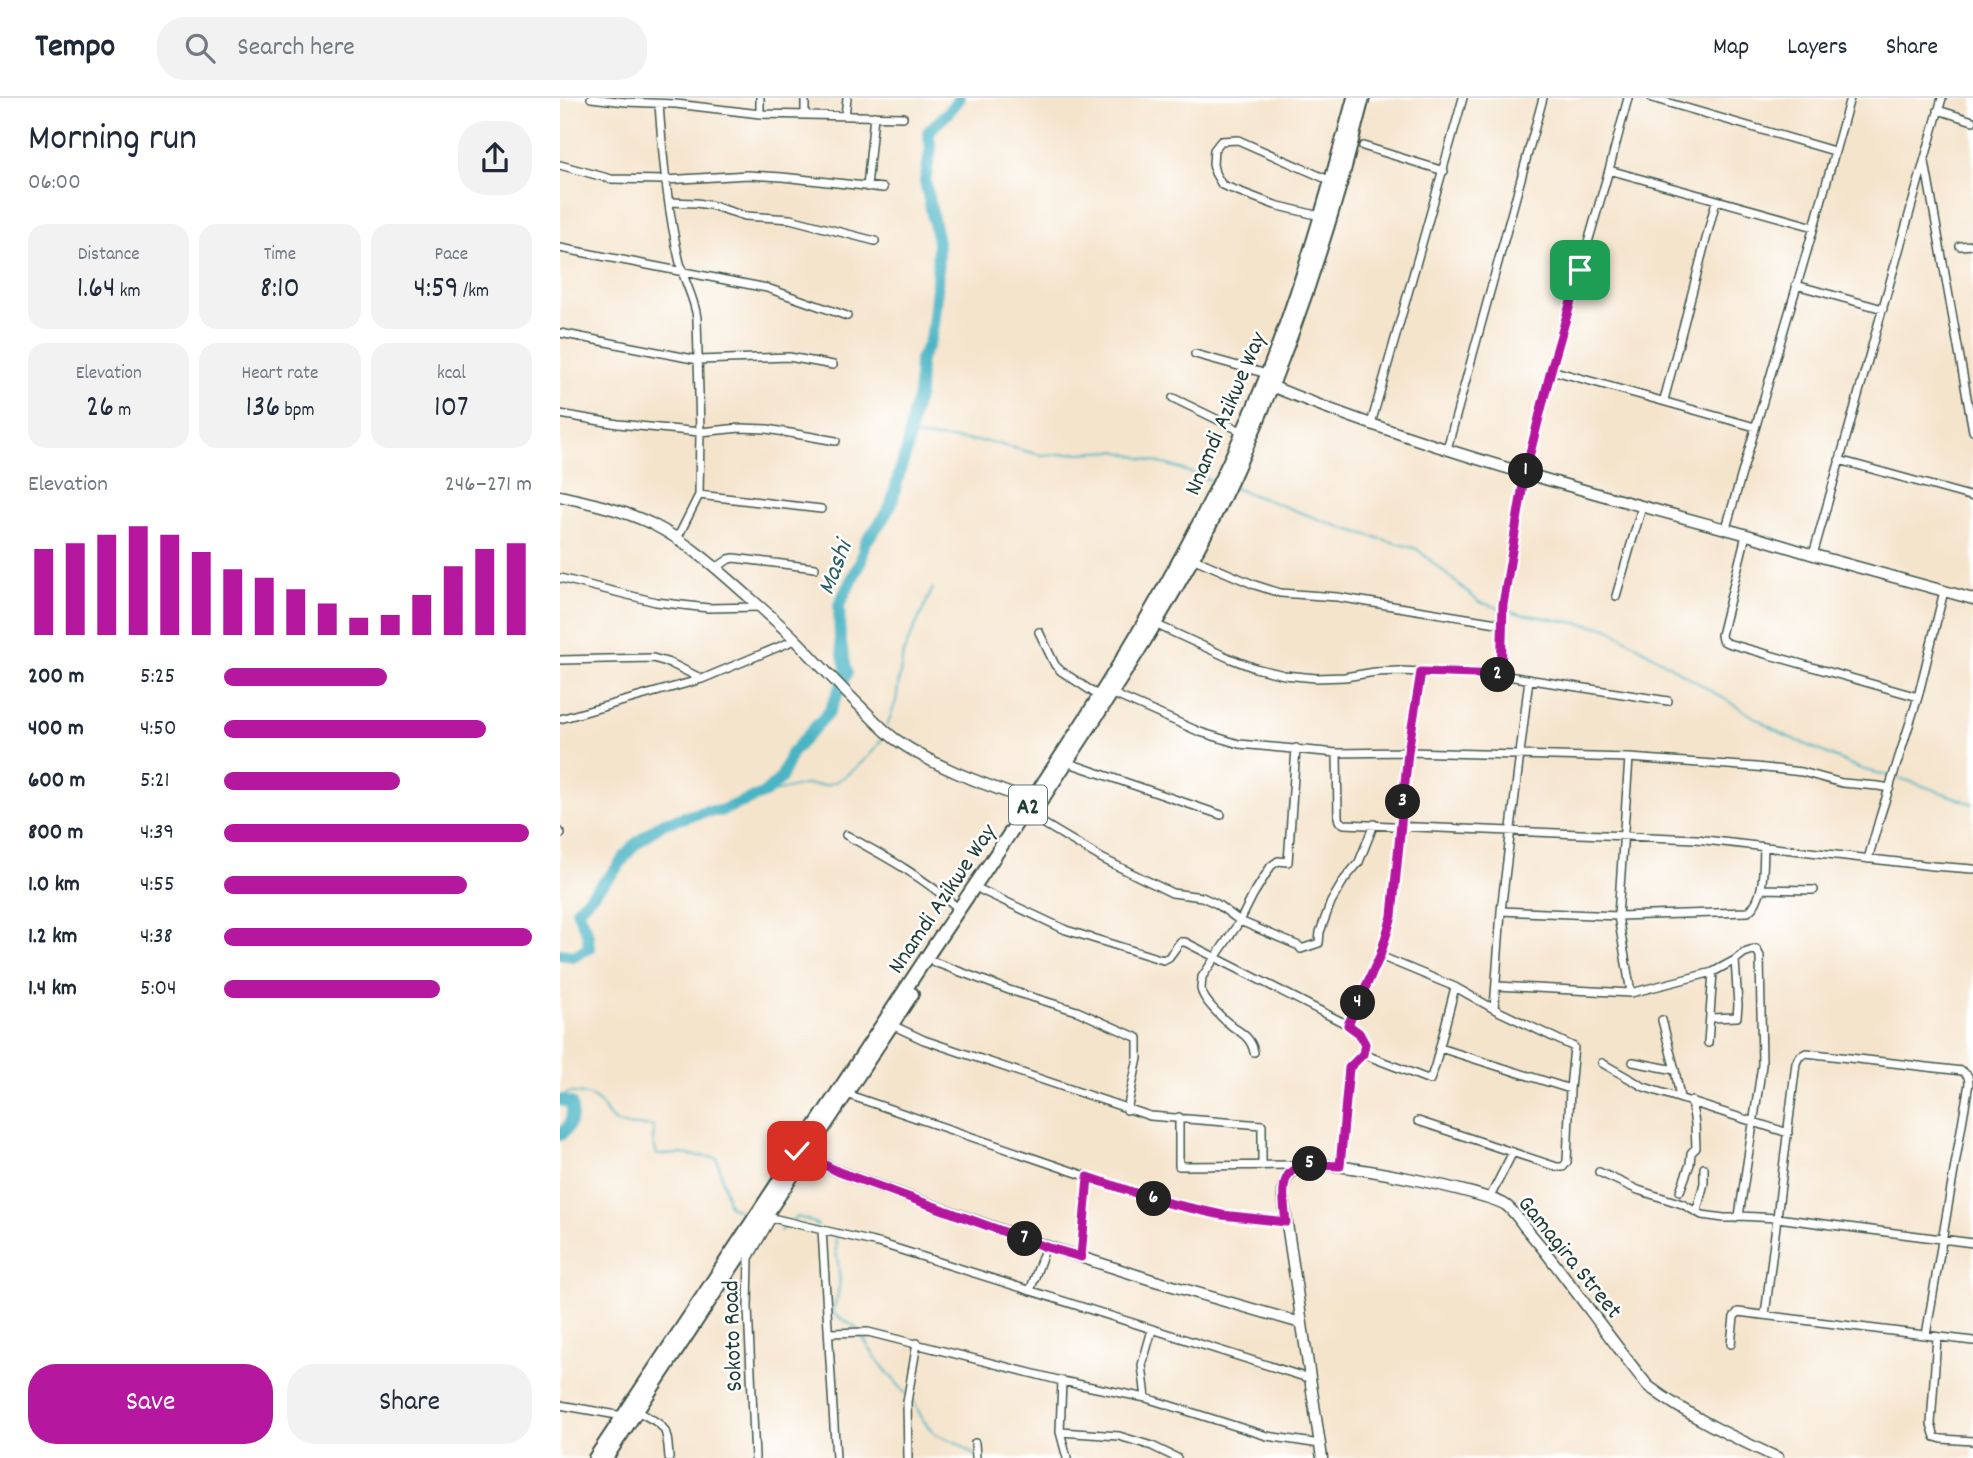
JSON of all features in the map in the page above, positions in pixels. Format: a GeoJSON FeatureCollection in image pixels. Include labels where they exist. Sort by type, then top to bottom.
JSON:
{"type":"FeatureCollection","features":[{"type":"Feature","properties":{"kind":"highway","name":"Nnamdi Azikwe Way"},"geometry":{"type":"LineString","coordinates":[[606,1458],[959,909],[1155,624],[1192,558],[1248,443],[1331,181],[1354,98]]}},
{"type":"Feature","properties":{"kind":"highway","name":"Nnamdi Azikwe Way"},"geometry":{"type":"LineString","coordinates":[[595,1458],[801,1154],[846,1094],[1066,762],[1105,694],[1178,563],[1297,318],[1338,195],[1363,98]]}},
{"type":"Feature","properties":{"kind":"street"},"geometry":{"type":"LineString","coordinates":[[591,98],[659,104],[676,101],[760,114],[903,117]]}},
{"type":"Feature","properties":{"kind":"street"},"geometry":{"type":"LineString","coordinates":[[760,98],[760,114]]}},
{"type":"Feature","properties":{"kind":"street"},"geometry":{"type":"LineString","coordinates":[[805,98],[805,115]]}},
{"type":"Feature","properties":{"kind":"street"},"geometry":{"type":"LineString","coordinates":[[845,116],[847,98]]}},
{"type":"Feature","properties":{"kind":"street"},"geometry":{"type":"LineString","coordinates":[[1371,424],[1463,98]]}},
{"type":"Feature","properties":{"kind":"street"},"geometry":{"type":"LineString","coordinates":[[1447,449],[1543,98]]}},
{"type":"Feature","properties":{"kind":"street"},"geometry":{"type":"LineString","coordinates":[[1501,675],[1503,605],[1525,473],[1551,370],[1628,98]]}},
{"type":"Feature","properties":{"kind":"street"},"geometry":{"type":"LineString","coordinates":[[1652,98],[1834,151]]}},
{"type":"Feature","properties":{"kind":"street"},"geometry":{"type":"LineString","coordinates":[[1726,528],[1850,98]]}},
{"type":"Feature","properties":{"kind":"street"},"geometry":{"type":"LineString","coordinates":[[1813,555],[1941,98]]}},
{"type":"Feature","properties":{"kind":"street"},"geometry":{"type":"LineString","coordinates":[[659,104],[665,180],[682,272],[695,306],[698,360],[699,495],[677,539]]}},
{"type":"Feature","properties":{"kind":"street"},"geometry":{"type":"LineString","coordinates":[[1938,110],[1973,121]]}},
{"type":"Feature","properties":{"kind":"street"},"geometry":{"type":"LineString","coordinates":[[867,187],[874,116]]}},
{"type":"Feature","properties":{"kind":"street"},"geometry":{"type":"LineString","coordinates":[[1320,216],[1275,205],[1227,188],[1218,181],[1214,173],[1214,150],[1221,141],[1238,140],[1331,181]]}},
{"type":"Feature","properties":{"kind":"street"},"geometry":{"type":"LineString","coordinates":[[1363,146],[1444,172]]}},
{"type":"Feature","properties":{"kind":"street"},"geometry":{"type":"LineString","coordinates":[[1925,158],[1973,431]]}},
{"type":"Feature","properties":{"kind":"street"},"geometry":{"type":"LineString","coordinates":[[560,165],[611,179],[665,180],[748,175],[883,188]]}},
{"type":"Feature","properties":{"kind":"street"},"geometry":{"type":"LineString","coordinates":[[1609,170],[1814,227]]}},
{"type":"Feature","properties":{"kind":"street"},"geometry":{"type":"LineString","coordinates":[[1664,400],[1716,201]]}},
{"type":"Feature","properties":{"kind":"street"},"geometry":{"type":"LineString","coordinates":[[669,202],[710,205],[745,216],[790,219],[875,241]]}},
{"type":"Feature","properties":{"kind":"street"},"geometry":{"type":"LineString","coordinates":[[1960,246],[1973,245]]}},
{"type":"Feature","properties":{"kind":"street"},"geometry":{"type":"LineString","coordinates":[[560,248],[766,288],[847,316]]}},
{"type":"Feature","properties":{"kind":"street"},"geometry":{"type":"LineString","coordinates":[[1796,285],[1882,309]]}},
{"type":"Feature","properties":{"kind":"street"},"geometry":{"type":"LineString","coordinates":[[560,333],[698,360],[789,357],[834,365]]}},
{"type":"Feature","properties":{"kind":"street"},"geometry":{"type":"LineString","coordinates":[[1195,354],[1371,424],[1447,449],[1642,507],[1726,528],[1973,599]]}},
{"type":"Feature","properties":{"kind":"street"},"geometry":{"type":"LineString","coordinates":[[1551,370],[1755,426]]}},
{"type":"Feature","properties":{"kind":"street"},"geometry":{"type":"LineString","coordinates":[[1173,398],[1243,432]]}},
{"type":"Feature","properties":{"kind":"street"},"geometry":{"type":"LineString","coordinates":[[560,414],[618,424],[700,432],[740,428],[766,429],[836,442]]}},
{"type":"Feature","properties":{"kind":"street"},"geometry":{"type":"LineString","coordinates":[[1839,460],[1973,497]]}},
{"type":"Feature","properties":{"kind":"street"},"geometry":{"type":"LineString","coordinates":[[699,495],[821,509]]}},
{"type":"Feature","properties":{"kind":"street"},"geometry":{"type":"LineString","coordinates":[[560,496],[624,513],[652,524],[677,539],[716,568],[760,607],[895,739],[968,779],[1031,801]]}},
{"type":"Feature","properties":{"kind":"street"},"geometry":{"type":"LineString","coordinates":[[1616,596],[1642,507]]}},
{"type":"Feature","properties":{"kind":"street"},"geometry":{"type":"LineString","coordinates":[[1746,535],[1722,640],[1918,697]]}},
{"type":"Feature","properties":{"kind":"street"},"geometry":{"type":"LineString","coordinates":[[716,568],[734,558],[815,568]]}},
{"type":"Feature","properties":{"kind":"street"},"geometry":{"type":"LineString","coordinates":[[1192,558],[1280,593],[1337,597],[1503,624]]}},
{"type":"Feature","properties":{"kind":"street"},"geometry":{"type":"LineString","coordinates":[[560,578],[656,602],[708,608],[760,607]]}},
{"type":"Feature","properties":{"kind":"street"},"geometry":{"type":"LineString","coordinates":[[1868,859],[1918,697],[1944,591]]}},
{"type":"Feature","properties":{"kind":"street"},"geometry":{"type":"LineString","coordinates":[[1155,624],[1229,658],[1284,675],[1345,677],[1399,671],[1501,675],[1668,701]]}},
{"type":"Feature","properties":{"kind":"street"},"geometry":{"type":"LineString","coordinates":[[1039,632],[1060,671],[1105,694],[1200,732],[1239,744],[1337,753],[1408,752],[1629,758],[1756,767],[1802,772],[1842,783],[1890,786]]}},
{"type":"Feature","properties":{"kind":"street"},"geometry":{"type":"LineString","coordinates":[[560,719],[702,680],[795,640]]}},
{"type":"Feature","properties":{"kind":"street"},"geometry":{"type":"LineString","coordinates":[[560,660],[653,658],[670,663],[702,680]]}},
{"type":"Feature","properties":{"kind":"street"},"geometry":{"type":"LineString","coordinates":[[1348,1025],[1380,956],[1392,916],[1408,752],[1421,672]]}},
{"type":"Feature","properties":{"kind":"street"},"geometry":{"type":"LineString","coordinates":[[1494,1009],[1501,911],[1529,679]]}},
{"type":"Feature","properties":{"kind":"street"},"geometry":{"type":"LineString","coordinates":[[1254,1052],[1245,1034],[1205,1000],[1201,988],[1202,977],[1240,921],[1271,866],[1278,861],[1288,862],[1296,748]]}},
{"type":"Feature","properties":{"kind":"street"},"geometry":{"type":"LineString","coordinates":[[1337,753],[1339,821],[1344,824],[1696,839],[1973,869]]}},
{"type":"Feature","properties":{"kind":"street"},"geometry":{"type":"LineString","coordinates":[[1629,758],[1618,916],[1631,993]]}},
{"type":"Feature","properties":{"kind":"street"},"geometry":{"type":"LineString","coordinates":[[1066,762],[1221,815]]}},
{"type":"Feature","properties":{"kind":"street"},"geometry":{"type":"LineString","coordinates":[[1031,816],[1103,859],[1172,893],[1202,897],[1240,921],[1301,949],[1319,943],[1320,932],[1331,902],[1359,862],[1374,824]]}},
{"type":"Feature","properties":{"kind":"street"},"geometry":{"type":"LineString","coordinates":[[846,835],[932,885],[959,909]]}},
{"type":"Feature","properties":{"kind":"street"},"geometry":{"type":"LineString","coordinates":[[1501,911],[1618,916],[1748,912],[1754,907],[1761,888],[1764,848]]}},
{"type":"Feature","properties":{"kind":"street"},"geometry":{"type":"LineString","coordinates":[[1761,888],[1814,890]]}},
{"type":"Feature","properties":{"kind":"street"},"geometry":{"type":"LineString","coordinates":[[981,890],[1066,930],[1163,960],[1169,957],[1181,941],[1348,1025],[1362,1037],[1365,1044],[1363,1054],[1349,1068],[1340,1166]]}},
{"type":"Feature","properties":{"kind":"street"},"geometry":{"type":"LineString","coordinates":[[1497,986],[1631,993],[1713,972],[1756,948],[1761,989],[1762,1065],[1739,1216]]}},
{"type":"Feature","properties":{"kind":"street"},"geometry":{"type":"LineString","coordinates":[[1380,956],[1455,987],[1574,1047],[1566,1166],[1560,1168],[1418,1121]]}},
{"type":"Feature","properties":{"kind":"street"},"geometry":{"type":"LineString","coordinates":[[1710,1018],[1737,1017],[1735,960]]}},
{"type":"Feature","properties":{"kind":"street"},"geometry":{"type":"LineString","coordinates":[[934,962],[1009,990],[1077,1011],[1138,1038],[1138,1058],[1127,1110]]}},
{"type":"Feature","properties":{"kind":"street"},"geometry":{"type":"LineString","coordinates":[[1708,1043],[1713,972]]}},
{"type":"Feature","properties":{"kind":"street"},"geometry":{"type":"LineString","coordinates":[[1363,1054],[1430,1080],[1455,987]]}},
{"type":"Feature","properties":{"kind":"street"},"geometry":{"type":"LineString","coordinates":[[1662,1020],[1680,1098]]}},
{"type":"Feature","properties":{"kind":"street"},"geometry":{"type":"LineString","coordinates":[[891,1025],[924,1040],[1127,1110],[1150,1116],[1262,1125],[1262,1166]]}},
{"type":"Feature","properties":{"kind":"street"},"geometry":{"type":"LineString","coordinates":[[1440,1048],[1570,1089]]}},
{"type":"Feature","properties":{"kind":"street"},"geometry":{"type":"LineString","coordinates":[[1765,1315],[1796,1063],[1799,1057],[1807,1053],[1962,1071],[1968,1076],[1969,1083],[1926,1335]]}},
{"type":"Feature","properties":{"kind":"street"},"geometry":{"type":"LineString","coordinates":[[1633,1062],[1675,1070]]}},
{"type":"Feature","properties":{"kind":"street"},"geometry":{"type":"LineString","coordinates":[[1602,1063],[1644,1087],[1788,1133]]}},
{"type":"Feature","properties":{"kind":"street"},"geometry":{"type":"LineString","coordinates":[[846,1094],[1159,1201],[1222,1215],[1286,1222]]}},
{"type":"Feature","properties":{"kind":"street"},"geometry":{"type":"LineString","coordinates":[[1680,1191],[1691,1153],[1696,1148],[1695,1123],[1690,1101]]}},
{"type":"Feature","properties":{"kind":"street"},"geometry":{"type":"LineString","coordinates":[[1179,1117],[1179,1166],[1308,1164]]}},
{"type":"Feature","properties":{"kind":"street"},"geometry":{"type":"LineString","coordinates":[[1490,1197],[1513,1152]]}},
{"type":"Feature","properties":{"kind":"street"},"geometry":{"type":"LineString","coordinates":[[801,1154],[839,1172],[1046,1247],[1301,1323]]}},
{"type":"Feature","properties":{"kind":"street"},"geometry":{"type":"LineString","coordinates":[[1308,1164],[1295,1170],[1284,1180],[1283,1197],[1322,1458]]}},
{"type":"Feature","properties":{"kind":"street","name":"Gamagira Street"},"geometry":{"type":"LineString","coordinates":[[1308,1164],[1340,1166],[1464,1190],[1490,1197],[1506,1205],[1548,1254],[1648,1386],[1715,1428],[1779,1458]]}},
{"type":"Feature","properties":{"kind":"street"},"geometry":{"type":"LineString","coordinates":[[1697,1211],[1704,1184],[1704,1168]]}},
{"type":"Feature","properties":{"kind":"street"},"geometry":{"type":"LineString","coordinates":[[1599,1172],[1637,1190],[1670,1199],[1702,1215],[1724,1218],[1777,1218],[1973,1243]]}},
{"type":"Feature","properties":{"kind":"street"},"geometry":{"type":"LineString","coordinates":[[1081,1257],[1088,1177]]}},
{"type":"Feature","properties":{"kind":"street","name":"Sokoto Road"},"geometry":{"type":"LineString","coordinates":[[755,1458],[748,1308],[749,1258],[772,1218],[822,1230]]}},
{"type":"Feature","properties":{"kind":"street"},"geometry":{"type":"LineString","coordinates":[[836,1458],[822,1230],[882,1244],[1311,1379]]}},
{"type":"Feature","properties":{"kind":"street"},"geometry":{"type":"LineString","coordinates":[[1030,1291],[1046,1247]]}},
{"type":"Feature","properties":{"kind":"street"},"geometry":{"type":"LineString","coordinates":[[1731,1343],[1735,1313],[1742,1311],[1973,1341]]}},
{"type":"Feature","properties":{"kind":"street"},"geometry":{"type":"LineString","coordinates":[[1146,1398],[1142,1365],[1152,1330]]}},
{"type":"Feature","properties":{"kind":"street"},"geometry":{"type":"LineString","coordinates":[[829,1333],[862,1331],[917,1343],[1062,1381],[1146,1398],[1267,1436],[1320,1444]]}},
{"type":"Feature","properties":{"kind":"street"},"geometry":{"type":"LineString","coordinates":[[1937,1337],[1931,1424],[1933,1432],[1935,1437],[1942,1439],[1973,1441]]}},
{"type":"Feature","properties":{"kind":"street"},"geometry":{"type":"LineString","coordinates":[[908,1458],[907,1402],[917,1343]]}},
{"type":"Feature","properties":{"kind":"street"},"geometry":{"type":"LineString","coordinates":[[1062,1381],[1060,1432],[1067,1458]]}},
{"type":"Feature","properties":{"kind":"street"},"geometry":{"type":"LineString","coordinates":[[560,1405],[623,1416]]}},
{"type":"Feature","properties":{"kind":"street"},"geometry":{"type":"LineString","coordinates":[[637,1411],[661,1424],[666,1430],[669,1458]]}},
{"type":"Feature","properties":{"kind":"street"},"geometry":{"type":"LineString","coordinates":[[1060,1432],[1119,1436],[1152,1446],[1177,1458]]}},
{"type":"Feature","properties":{"kind":"street"},"geometry":{"type":"LineString","coordinates":[[975,1443],[977,1456]]}},
{"type":"Feature","properties":{"kind":"waterway","name":"Mashi"},"geometry":{"type":"LineString","coordinates":[[560,954],[574,956],[589,948],[588,935],[577,910],[612,874],[633,846],[661,824],[706,811],[720,811],[765,793],[781,778],[791,754],[829,712],[847,673],[840,640],[839,605],[861,561],[865,543],[891,505],[919,394],[920,360],[929,343],[933,325],[938,242],[925,181],[931,148],[928,132],[959,98]]}},
{"type":"Feature","properties":{"kind":"waterway"},"geometry":{"type":"LineString","coordinates":[[910,436],[990,442],[1041,455],[1116,451],[1178,468],[1215,482]]}},
{"type":"Feature","properties":{"kind":"waterway"},"geometry":{"type":"LineString","coordinates":[[1234,488],[1343,528],[1417,549],[1479,602],[1499,608]]}},
{"type":"Feature","properties":{"kind":"waterway"},"geometry":{"type":"LineString","coordinates":[[887,726],[896,701],[903,653],[933,588]]}},
{"type":"Feature","properties":{"kind":"waterway"},"geometry":{"type":"LineString","coordinates":[[1507,610],[1608,628],[1782,734],[1861,769],[1889,776]]}},
{"type":"Feature","properties":{"kind":"waterway"},"geometry":{"type":"LineString","coordinates":[[765,793],[803,785],[833,783],[867,757],[884,734]]}},
{"type":"Feature","properties":{"kind":"waterway"},"geometry":{"type":"LineString","coordinates":[[1895,777],[1973,804]]}},
{"type":"Feature","properties":{"kind":"waterway"},"geometry":{"type":"LineString","coordinates":[[560,1097],[568,1093],[591,1096],[601,1104],[609,1117],[620,1124],[654,1127],[653,1141],[657,1155],[680,1154],[717,1158],[729,1206],[739,1210]]}},
{"type":"Feature","properties":{"kind":"waterway","name":"Mashi"},"geometry":{"type":"LineString","coordinates":[[560,1100],[571,1103],[572,1112],[569,1125],[560,1135]]}},
{"type":"Feature","properties":{"kind":"waterway"},"geometry":{"type":"LineString","coordinates":[[792,1220],[797,1217],[818,1225]]}},
{"type":"Feature","properties":{"kind":"waterway"},"geometry":{"type":"LineString","coordinates":[[780,1231],[788,1224]]}},
{"type":"Feature","properties":{"kind":"waterway"},"geometry":{"type":"LineString","coordinates":[[836,1236],[839,1282],[832,1312],[858,1330]]}},
{"type":"Feature","properties":{"kind":"waterway"},"geometry":{"type":"LineString","coordinates":[[861,1335],[878,1361],[906,1394]]}},
{"type":"Feature","properties":{"kind":"waterway"},"geometry":{"type":"LineString","coordinates":[[910,1398],[935,1434],[958,1443],[974,1455]]}},
{"type":"Feature","properties":{"kind":"route"},"geometry":{"type":"LineString","coordinates":[[797,1151],[839,1172],[1046,1247],[1081,1257],[1088,1177],[1159,1201],[1222,1215],[1286,1222],[1283,1188],[1288,1175],[1308,1164],[1340,1166],[1349,1068],[1363,1054],[1365,1044],[1359,1033],[1348,1025],[1380,956],[1392,916],[1408,752],[1421,672],[1501,675],[1503,605],[1525,473],[1580,270]]}}]}
